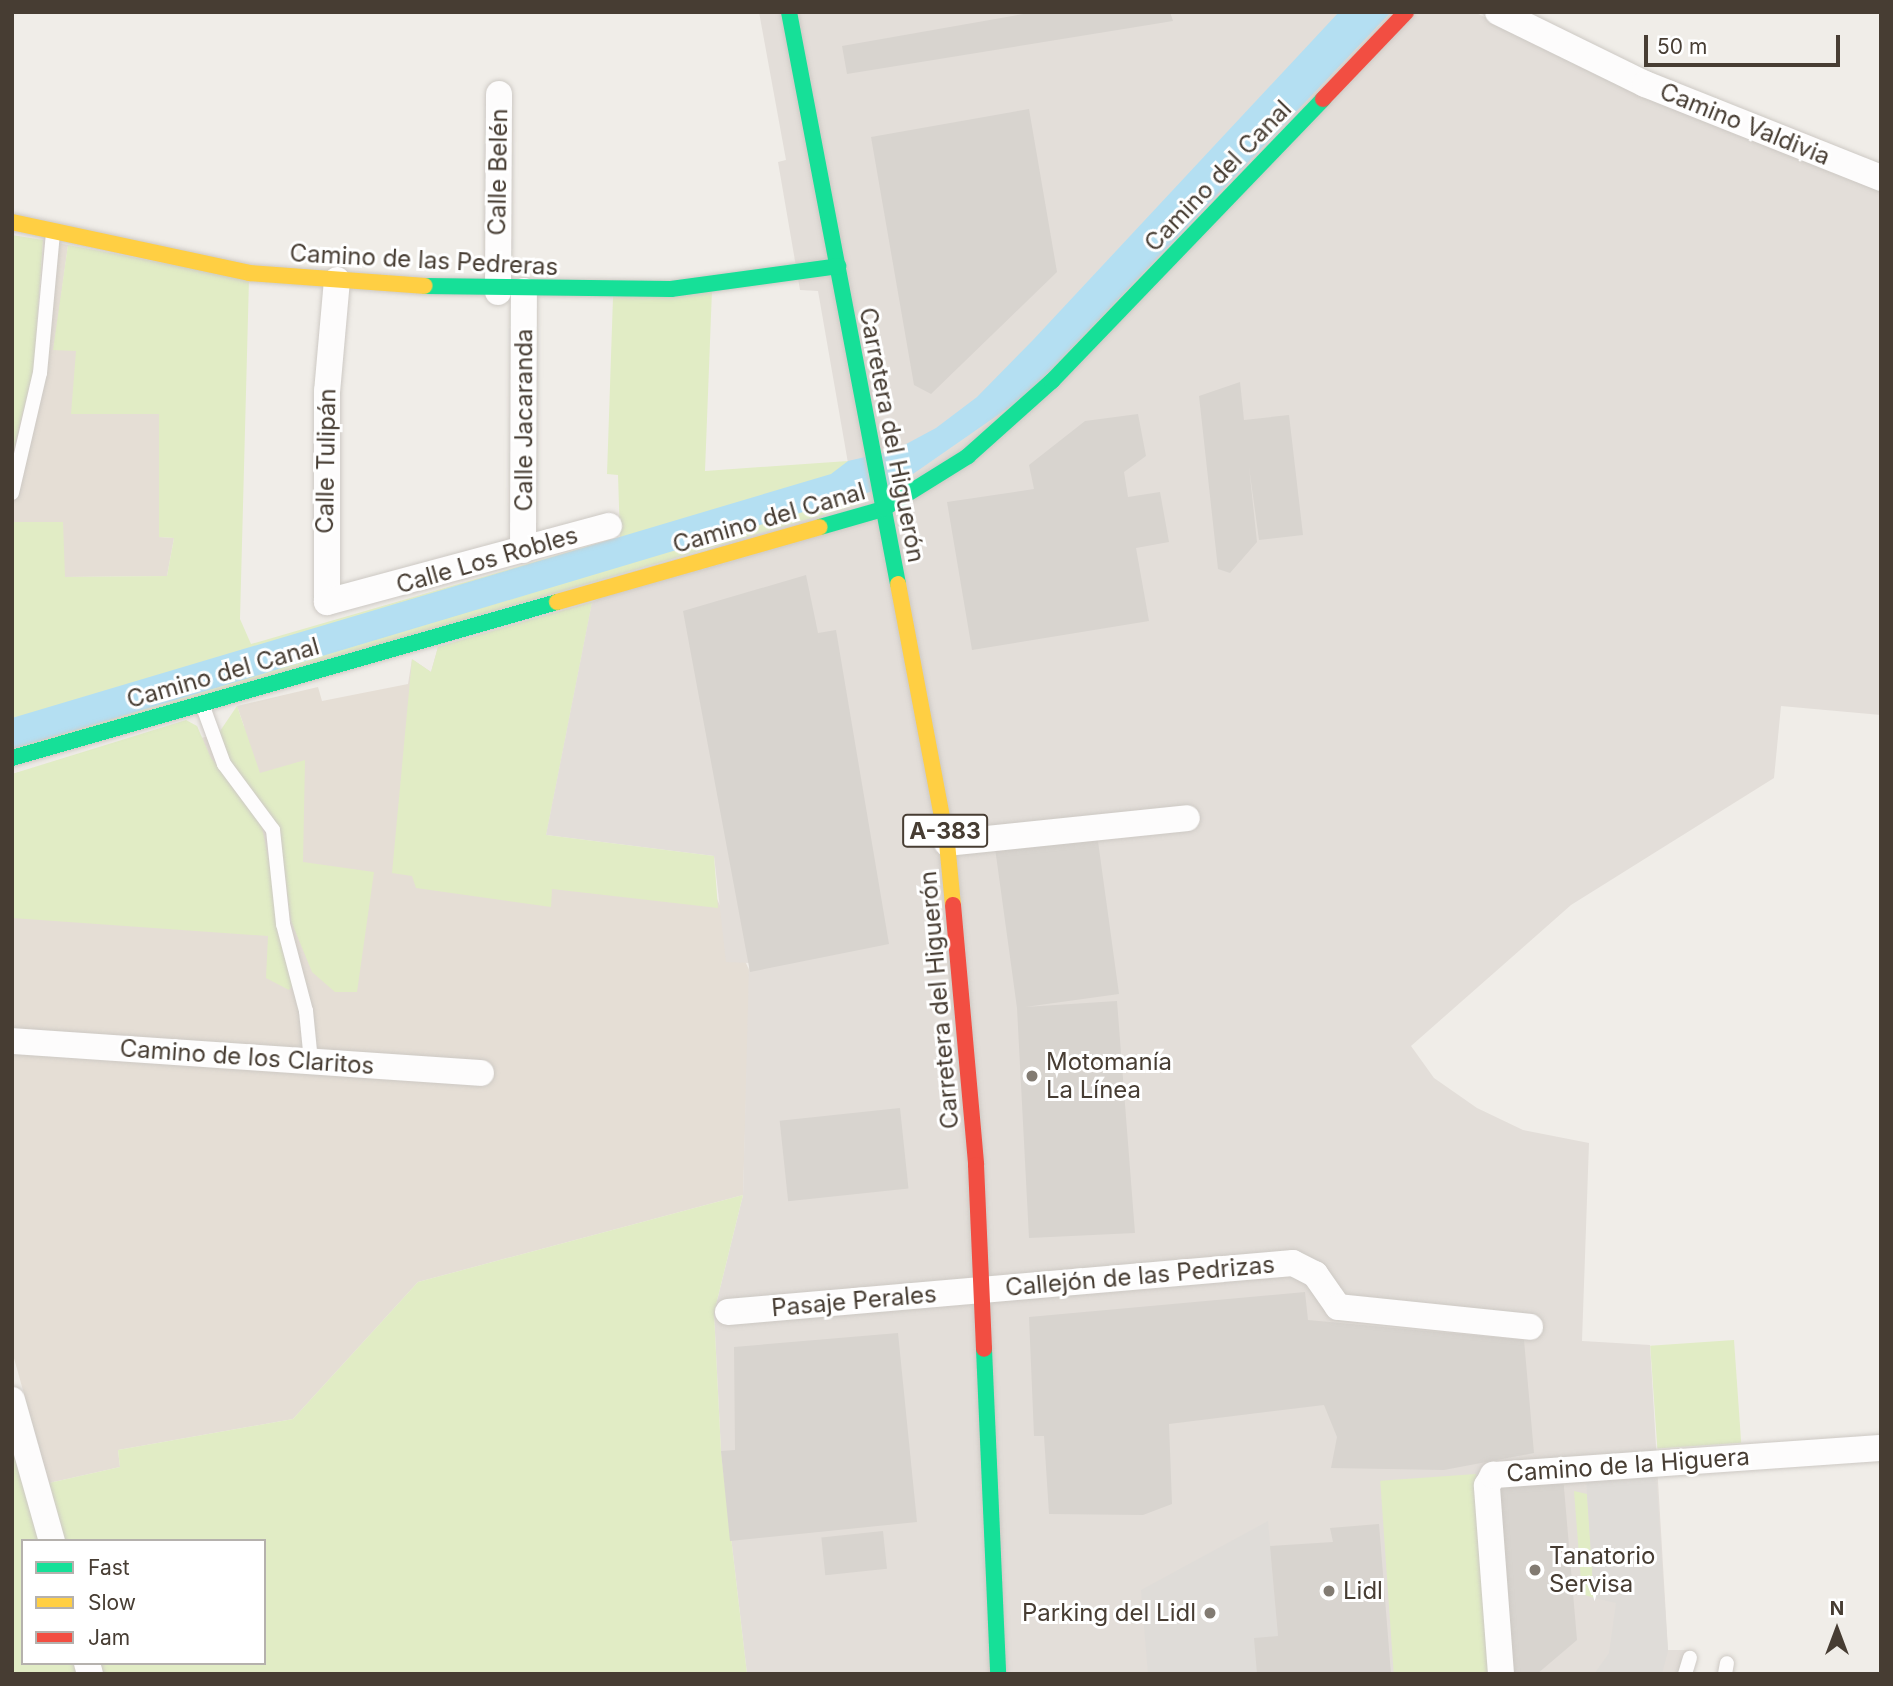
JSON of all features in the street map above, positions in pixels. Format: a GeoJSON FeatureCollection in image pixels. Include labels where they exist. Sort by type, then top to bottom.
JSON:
{"type":"FeatureCollection","features":[{"type":"Feature","properties":{"kind":"street","name":"Carretera del Higuerón"},"geometry":{"type":"LineString","coordinates":[[789,12],[947,843],[962,976],[980,1290],[993,1670]]}},
{"type":"Feature","properties":{"kind":"street","name":"Camino del Canal"},"geometry":{"type":"LineString","coordinates":[[12,758],[883,509],[968,456],[1052,381],[1406,12]]}},
{"type":"Feature","properties":{"kind":"street","name":"Camino Valdivia"},"geometry":{"type":"LineString","coordinates":[[1498,12],[1645,84],[1881,178]]}},
{"type":"Feature","properties":{"kind":"street","name":"Calle Belén"},"geometry":{"type":"LineString","coordinates":[[499,94],[511,292]]}},
{"type":"Feature","properties":{"kind":"street","name":"Camino de las Pedreras"},"geometry":{"type":"LineString","coordinates":[[12,222],[250,273],[511,292],[671,289],[838,266]]}},
{"type":"Feature","properties":{"kind":"street","name":"Calle Tulipán"},"geometry":{"type":"LineString","coordinates":[[337,280],[327,391],[322,593],[331,603],[365,595]]}},
{"type":"Feature","properties":{"kind":"street","name":"Calle Jacaranda"},"geometry":{"type":"LineString","coordinates":[[511,292],[523,550]]}},
{"type":"Feature","properties":{"kind":"street","name":"Calle Los Robles"},"geometry":{"type":"LineString","coordinates":[[365,595],[609,526]]}},
{"type":"Feature","properties":{"kind":"street"},"geometry":{"type":"LineString","coordinates":[[947,843],[1187,818]]}},
{"type":"Feature","properties":{"kind":"street","name":"Camino de los Claritos"},"geometry":{"type":"LineString","coordinates":[[12,1041],[481,1073]]}},
{"type":"Feature","properties":{"kind":"street","name":"Callejón de las Pedrizas"},"geometry":{"type":"LineString","coordinates":[[980,1290],[1293,1263],[1315,1274],[1338,1307],[1530,1327]]}},
{"type":"Feature","properties":{"kind":"street","name":"Pasaje Perales"},"geometry":{"type":"LineString","coordinates":[[728,1312],[980,1290]]}},
{"type":"Feature","properties":{"kind":"street"},"geometry":{"type":"LineString","coordinates":[[12,1400],[51,1539]]}},
{"type":"Feature","properties":{"kind":"street","name":"Camino de la Higuera"},"geometry":{"type":"LineString","coordinates":[[1501,1674],[1487,1486],[1493,1475],[1881,1448]]}},
{"type":"Feature","properties":{"kind":"lane"},"geometry":{"type":"LineString","coordinates":[[12,493],[40,373],[54,230]]}},
{"type":"Feature","properties":{"kind":"lane"},"geometry":{"type":"LineString","coordinates":[[202,702],[224,764],[273,830],[283,924],[306,1011],[311,1061]]}},
{"type":"Feature","properties":{"kind":"lane"},"geometry":{"type":"LineString","coordinates":[[1685,1674],[1690,1658]]}},
{"type":"Feature","properties":{"kind":"shaded area"},"geometry":{"type":"Polygon","coordinates":[[[759,12],[1474,12],[1655,97],[1881,188],[1881,715],[1781,706],[1774,778],[1571,905],[1411,1046],[1434,1078],[1477,1108],[1523,1130],[1589,1143],[1582,1341],[1650,1345],[1668,1650],[1691,1650],[1685,1674],[747,1674],[721,1451],[714,1313],[743,1195],[749,963],[726,962],[714,856],[546,835],[592,602],[852,486],[818,291],[800,290],[778,162],[786,160],[759,12]]]}},
{"type":"Feature","properties":{"kind":"shaded area"},"geometry":{"type":"Polygon","coordinates":[[[43,240],[68,245],[54,350],[76,350],[159,414],[159,537],[174,538],[167,576],[64,577],[12,522],[12,456],[38,339],[43,240]]]}},
{"type":"Feature","properties":{"kind":"shaded area"},"geometry":{"type":"Polygon","coordinates":[[[592,602],[546,835],[713,890],[750,972],[743,1195],[418,1282],[293,1419],[118,1450],[120,1467],[49,1483],[12,1351],[12,774],[197,726],[201,738],[209,736],[244,726],[237,706],[318,687],[322,701],[408,684],[412,659],[431,672],[438,647],[592,602]]]}},
{"type":"Feature","properties":{"kind":"shaded area"},"geometry":{"type":"Polygon","coordinates":[[[1656,1473],[1668,1651],[1662,1674],[1594,1674],[1609,1653],[1616,1603],[1594,1598],[1586,1478],[1656,1473]]]}},
{"type":"Feature","properties":{"kind":"shaded area","name":"Parking del Lidl"},"geometry":{"type":"Polygon","coordinates":[[[1268,1521],[1278,1636],[1257,1674],[1148,1674],[1141,1590],[1268,1521]]]}},
{"type":"Feature","properties":{"kind":"green space"},"geometry":{"type":"Polygon","coordinates":[[[12,235],[43,240],[34,367],[12,456],[12,235]]]}},
{"type":"Feature","properties":{"kind":"green space"},"geometry":{"type":"Polygon","coordinates":[[[68,245],[249,279],[240,619],[251,644],[620,537],[618,475],[607,474],[613,297],[712,290],[705,471],[848,461],[860,504],[12,752],[12,522],[63,522],[65,577],[167,576],[174,538],[159,537],[159,414],[71,414],[76,351],[53,350],[68,245]]]}},
{"type":"Feature","properties":{"kind":"green space"},"geometry":{"type":"Polygon","coordinates":[[[592,602],[546,835],[714,856],[718,908],[552,889],[551,907],[416,888],[412,876],[392,873],[412,659],[431,672],[438,647],[592,602]]]}},
{"type":"Feature","properties":{"kind":"green space"},"geometry":{"type":"Polygon","coordinates":[[[237,706],[260,773],[305,760],[303,862],[374,872],[357,992],[335,992],[312,972],[291,921],[279,829],[231,767],[218,734],[237,706]]]}},
{"type":"Feature","properties":{"kind":"green space"},"geometry":{"type":"Polygon","coordinates":[[[186,720],[197,726],[211,758],[260,817],[294,983],[289,990],[266,978],[268,936],[12,918],[12,774],[186,720]]]}},
{"type":"Feature","properties":{"kind":"green space"},"geometry":{"type":"Polygon","coordinates":[[[743,1195],[714,1313],[721,1451],[747,1674],[103,1674],[101,1665],[266,1665],[266,1539],[64,1539],[49,1483],[120,1467],[118,1450],[293,1419],[418,1282],[743,1195]]]}},
{"type":"Feature","properties":{"kind":"green space"},"geometry":{"type":"Polygon","coordinates":[[[1734,1340],[1741,1443],[1657,1449],[1650,1346],[1734,1340]]]}},
{"type":"Feature","properties":{"kind":"green space"},"geometry":{"type":"Polygon","coordinates":[[[12,1441],[38,1539],[21,1539],[21,1665],[75,1665],[77,1674],[12,1674],[12,1441]]]}},
{"type":"Feature","properties":{"kind":"green space"},"geometry":{"type":"Polygon","coordinates":[[[1476,1474],[1490,1674],[1394,1674],[1380,1481],[1476,1474]]]}},
{"type":"Feature","properties":{"kind":"green space"},"geometry":{"type":"Polygon","coordinates":[[[1574,1491],[1587,1494],[1594,1598],[1582,1594],[1574,1491]]]}},
{"type":"Feature","properties":{"kind":"water"},"geometry":{"type":"Polygon","coordinates":[[[1339,12],[1391,12],[1028,394],[900,483],[12,749],[12,718],[831,474],[848,461],[895,450],[936,428],[977,397],[1033,340],[1339,12]]]}},
{"type":"Feature","properties":{"kind":"building"},"geometry":{"type":"Polygon","coordinates":[[[1035,12],[1170,12],[1173,21],[847,74],[842,46],[1035,12]]]}},
{"type":"Feature","properties":{"kind":"building"},"geometry":{"type":"Polygon","coordinates":[[[1029,109],[1057,272],[931,394],[914,385],[871,137],[1029,109]]]}},
{"type":"Feature","properties":{"kind":"building"},"geometry":{"type":"Polygon","coordinates":[[[1240,382],[1244,420],[1289,415],[1303,535],[1259,540],[1249,467],[1257,542],[1230,573],[1218,569],[1199,396],[1240,382]]]}},
{"type":"Feature","properties":{"kind":"building"},"geometry":{"type":"Polygon","coordinates":[[[1138,414],[1146,456],[1124,472],[1128,497],[1160,492],[1169,542],[1136,548],[1149,621],[972,650],[947,502],[1034,489],[1029,465],[1085,421],[1138,414]]]}},
{"type":"Feature","properties":{"kind":"building"},"geometry":{"type":"Polygon","coordinates":[[[806,575],[818,633],[836,630],[889,944],[750,972],[683,611],[806,575]]]}},
{"type":"Feature","properties":{"kind":"building"},"geometry":{"type":"Polygon","coordinates":[[[1097,834],[1119,994],[1025,1007],[1117,1001],[1135,1233],[1029,1238],[1017,1008],[995,848],[1097,834]]]}},
{"type":"Feature","properties":{"kind":"building"},"geometry":{"type":"Polygon","coordinates":[[[900,1108],[908,1189],[788,1201],[780,1121],[900,1108]]]}},
{"type":"Feature","properties":{"kind":"building"},"geometry":{"type":"Polygon","coordinates":[[[1305,1292],[1308,1320],[1524,1340],[1534,1453],[1444,1470],[1331,1468],[1337,1437],[1324,1405],[1169,1424],[1172,1504],[1143,1515],[1049,1514],[1044,1436],[1034,1436],[1029,1317],[1305,1292]]]}},
{"type":"Feature","properties":{"kind":"building"},"geometry":{"type":"Polygon","coordinates":[[[898,1333],[917,1522],[730,1541],[721,1451],[735,1450],[734,1347],[898,1333]]]}},
{"type":"Feature","properties":{"kind":"building","name":"Tanatorio Servisa"},"geometry":{"type":"Polygon","coordinates":[[[1563,1476],[1577,1640],[1537,1674],[1507,1674],[1500,1481],[1563,1476]]]}},
{"type":"Feature","properties":{"kind":"building","name":"Lidl"},"geometry":{"type":"Polygon","coordinates":[[[1379,1524],[1391,1674],[1257,1674],[1254,1638],[1278,1636],[1270,1546],[1333,1542],[1330,1528],[1379,1524]]]}},
{"type":"Feature","properties":{"kind":"building"},"geometry":{"type":"Polygon","coordinates":[[[883,1531],[887,1569],[825,1575],[821,1537],[883,1531]]]}},
{"type":"Feature","properties":{"kind":"traffic: fast"},"geometry":{"type":"LineString","coordinates":[[789,12],[898,584]]}},
{"type":"Feature","properties":{"kind":"traffic: fast"},"geometry":{"type":"LineString","coordinates":[[820,527],[883,509],[968,456],[1052,381],[1323,99]]}},
{"type":"Feature","properties":{"kind":"traffic: fast"},"geometry":{"type":"LineString","coordinates":[[425,286],[671,289],[838,266]]}},
{"type":"Feature","properties":{"kind":"traffic: fast"},"geometry":{"type":"LineString","coordinates":[[12,758],[557,602]]}},
{"type":"Feature","properties":{"kind":"traffic: fast"},"geometry":{"type":"LineString","coordinates":[[984,1349],[998,1674]]}},
{"type":"Feature","properties":{"kind":"traffic: slow"},"geometry":{"type":"LineString","coordinates":[[12,222],[250,273],[425,286]]}},
{"type":"Feature","properties":{"kind":"traffic: slow"},"geometry":{"type":"LineString","coordinates":[[557,602],[820,527]]}},
{"type":"Feature","properties":{"kind":"traffic: slow"},"geometry":{"type":"LineString","coordinates":[[898,584],[947,843],[953,905]]}},
{"type":"Feature","properties":{"kind":"traffic: jam"},"geometry":{"type":"LineString","coordinates":[[1323,99],[1406,12]]}},
{"type":"Feature","properties":{"kind":"traffic: jam"},"geometry":{"type":"LineString","coordinates":[[953,905],[976,1165],[984,1349]]}},
{"type":"Feature","properties":{"kind":"place","name":"Motomanía La Línea"},"geometry":{"type":"Point","coordinates":[1032,1076]}},
{"type":"Feature","properties":{"kind":"place","name":"Tanatorio Servisa"},"geometry":{"type":"Point","coordinates":[1535,1570]}},
{"type":"Feature","properties":{"kind":"place","name":"Lidl"},"geometry":{"type":"Point","coordinates":[1329,1591]}},
{"type":"Feature","properties":{"kind":"place","name":"Parking del Lidl"},"geometry":{"type":"Point","coordinates":[1210,1613]}}]}
